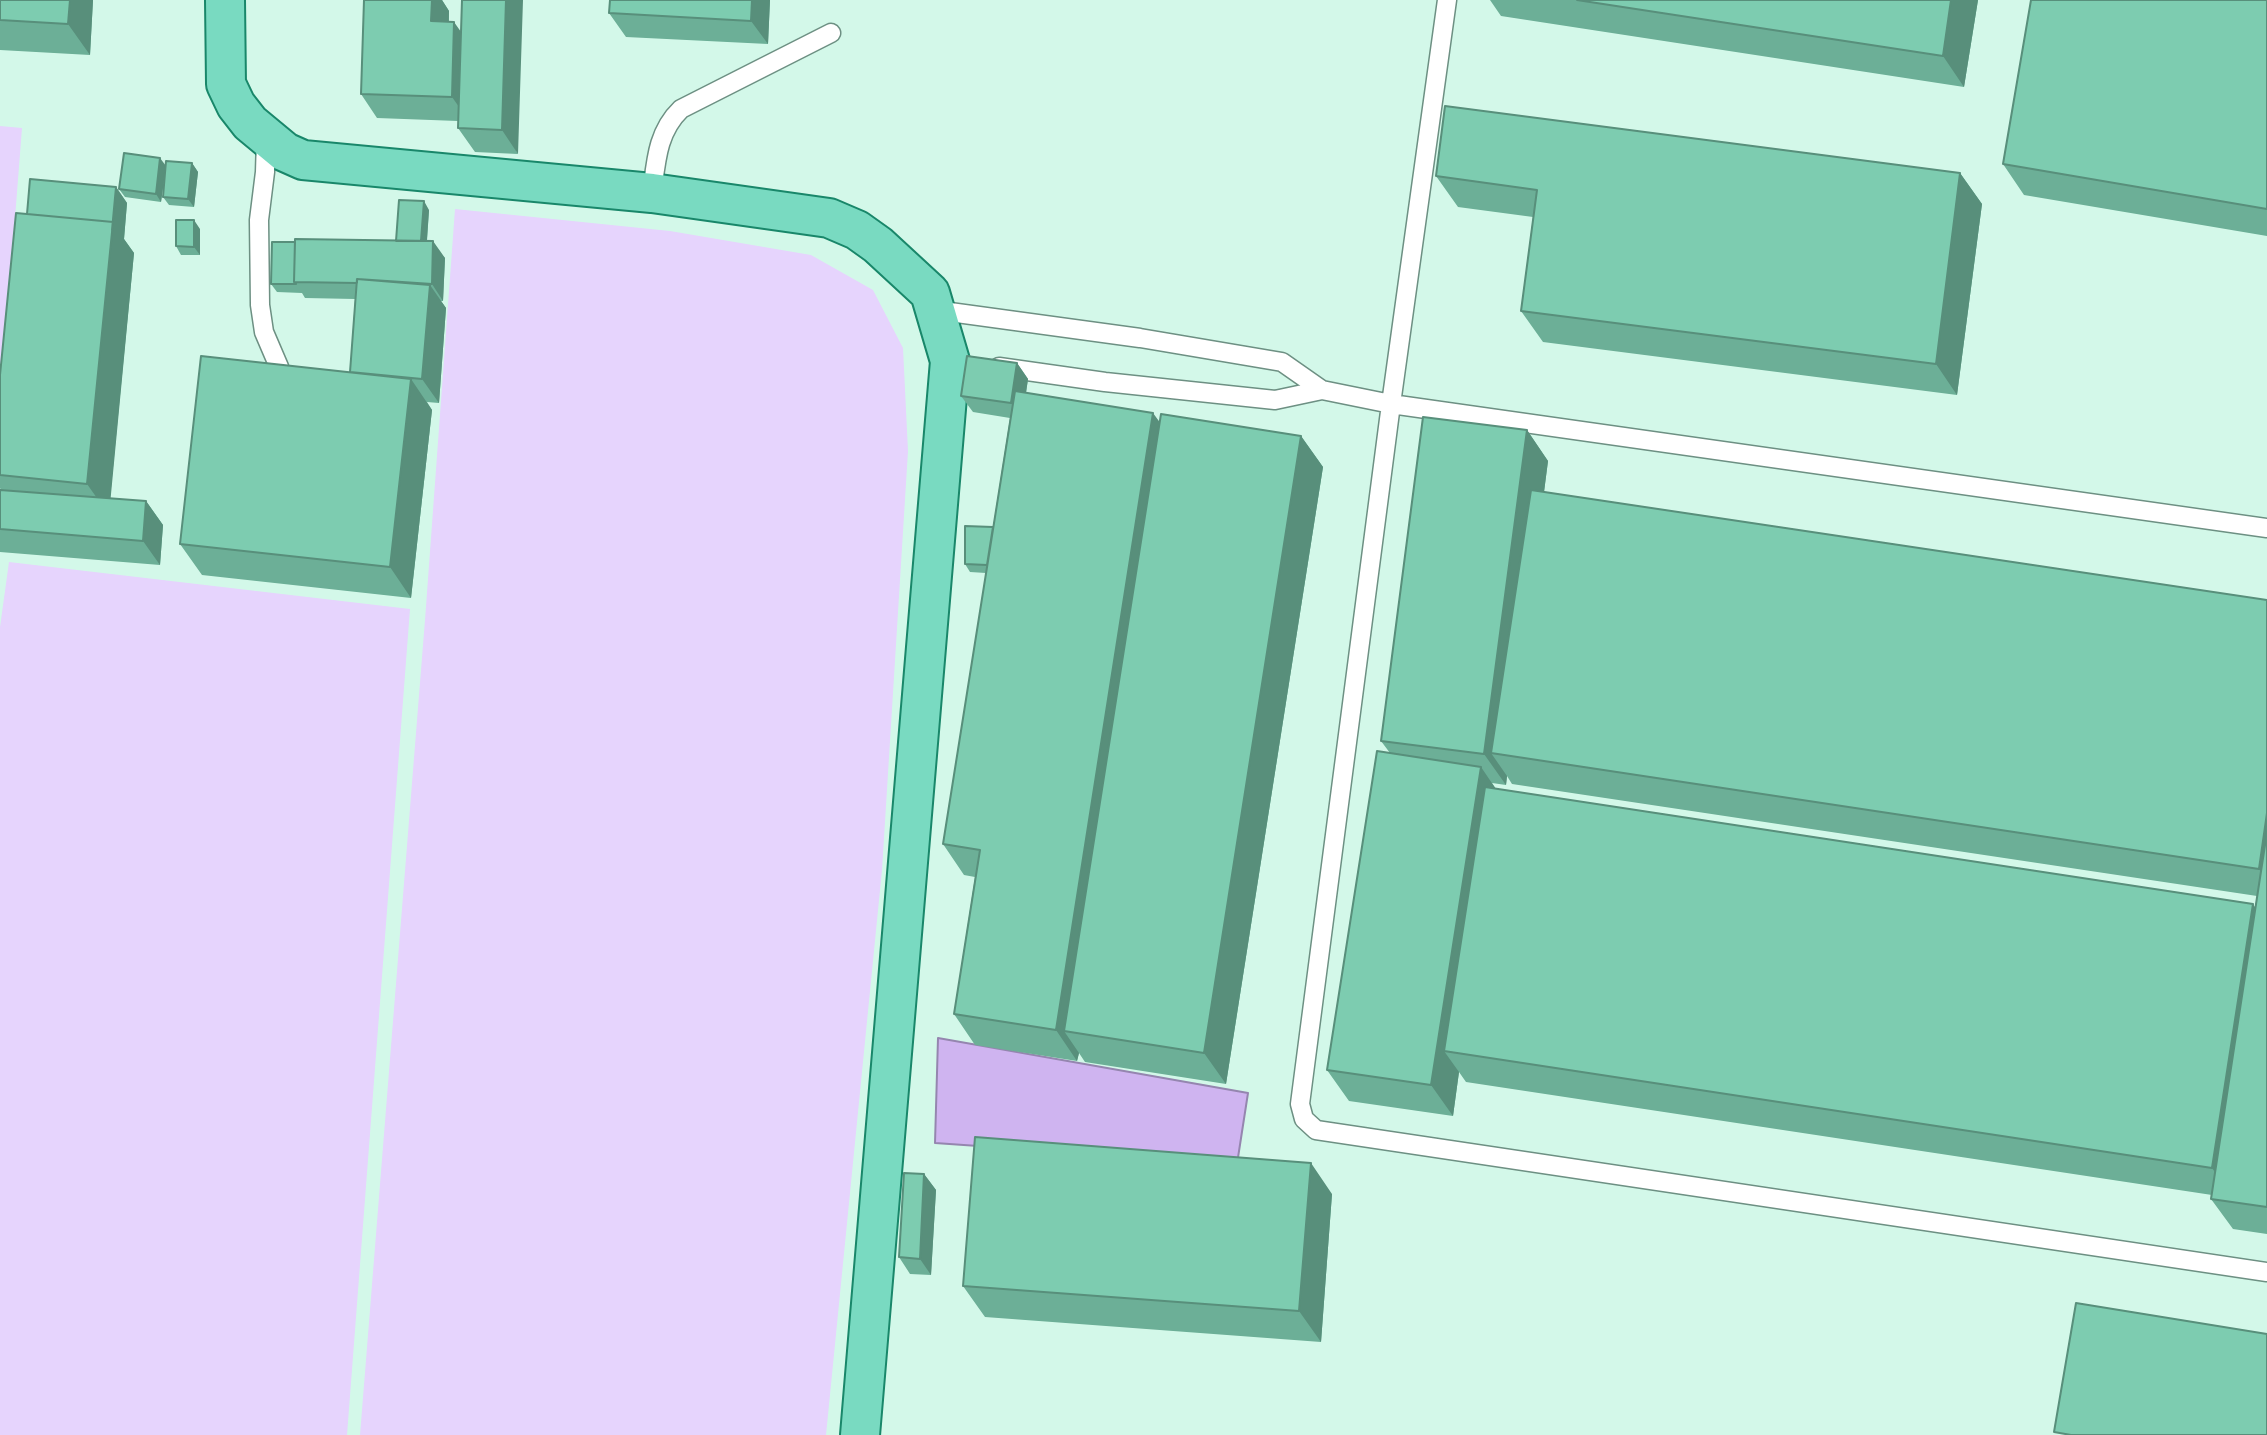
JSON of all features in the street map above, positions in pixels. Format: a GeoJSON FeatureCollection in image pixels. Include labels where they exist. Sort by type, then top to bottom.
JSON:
{"type":"FeatureCollection","features":[{"type":"Feature","properties":{"kind":"main road"},"geometry":{"type":"LineString","coordinates":[[226,0],[226,84],[236,105],[250,123],[285,152],[303,160],[652,193],[829,218],[857,230],[899,263],[930,293],[935,310],[963,362],[860,1435]]}},
{"type":"Feature","properties":{"kind":"lane"},"geometry":{"type":"LineString","coordinates":[[1447,0],[1391,404],[1300,1104],[1304,1119],[1316,1130],[2267,1272]]}},
{"type":"Feature","properties":{"kind":"lane"},"geometry":{"type":"LineString","coordinates":[[652,193],[657,150],[670,120],[681,109],[831,33]]}},
{"type":"Feature","properties":{"kind":"lane"},"geometry":{"type":"LineString","coordinates":[[266,136],[259,220],[260,305],[264,332],[279,367]]}},
{"type":"Feature","properties":{"kind":"lane"},"geometry":{"type":"LineString","coordinates":[[935,310],[1140,338],[1282,362],[1322,390]]}},
{"type":"Feature","properties":{"kind":"lane"},"geometry":{"type":"LineString","coordinates":[[963,362],[1105,382],[1275,400],[1322,390],[1391,404],[2267,528]]}},
{"type":"Feature","properties":{"kind":"shaded area"},"geometry":{"type":"Polygon","coordinates":[[[0,126],[22,128],[0,411],[0,126]]]}},
{"type":"Feature","properties":{"kind":"shaded area"},"geometry":{"type":"Polygon","coordinates":[[[455,209],[670,231],[811,255],[873,290],[903,348],[908,451],[882,870],[826,1435],[360,1435],[455,209]]]}},
{"type":"Feature","properties":{"kind":"shaded area"},"geometry":{"type":"Polygon","coordinates":[[[9,562],[410,609],[347,1435],[0,1435],[0,627],[9,562]]]}},
{"type":"Feature","properties":{"kind":"shaded area"},"geometry":{"type":"Polygon","coordinates":[[[938,1038],[1248,1093],[1237,1164],[935,1143],[938,1038]]]}},
{"type":"Feature","properties":{"kind":"building"},"geometry":{"type":"Polygon","coordinates":[[[0,0],[70,0],[68,24],[0,20],[0,0]]]}},
{"type":"Feature","properties":{"kind":"building"},"geometry":{"type":"Polygon","coordinates":[[[364,0],[432,0],[431,21],[454,22],[452,97],[361,94],[364,0]]]}},
{"type":"Feature","properties":{"kind":"building"},"geometry":{"type":"Polygon","coordinates":[[[462,0],[506,0],[502,130],[458,128],[462,0]]]}},
{"type":"Feature","properties":{"kind":"building"},"geometry":{"type":"Polygon","coordinates":[[[610,0],[752,0],[751,21],[609,13],[610,0]]]}},
{"type":"Feature","properties":{"kind":"building"},"geometry":{"type":"Polygon","coordinates":[[[1577,0],[1951,0],[1943,56],[1577,0]]]}},
{"type":"Feature","properties":{"kind":"building"},"geometry":{"type":"Polygon","coordinates":[[[2031,0],[2267,0],[2267,209],[2003,164],[2031,0]]]}},
{"type":"Feature","properties":{"kind":"building"},"geometry":{"type":"Polygon","coordinates":[[[1445,106],[1960,173],[1936,364],[1521,311],[1537,190],[1436,176],[1445,106]]]}},
{"type":"Feature","properties":{"kind":"building"},"geometry":{"type":"Polygon","coordinates":[[[124,153],[160,158],[156,194],[119,189],[124,153]]]}},
{"type":"Feature","properties":{"kind":"building"},"geometry":{"type":"Polygon","coordinates":[[[166,161],[192,163],[188,199],[163,197],[166,161]]]}},
{"type":"Feature","properties":{"kind":"building"},"geometry":{"type":"Polygon","coordinates":[[[30,179],[116,187],[113,222],[27,214],[30,179]]]}},
{"type":"Feature","properties":{"kind":"building"},"geometry":{"type":"Polygon","coordinates":[[[399,200],[424,201],[421,241],[396,241],[399,200]]]}},
{"type":"Feature","properties":{"kind":"building"},"geometry":{"type":"Polygon","coordinates":[[[16,213],[113,222],[87,484],[0,475],[0,375],[16,213]]]}},
{"type":"Feature","properties":{"kind":"building"},"geometry":{"type":"Polygon","coordinates":[[[176,220],[194,220],[194,247],[176,246],[176,220]]]}},
{"type":"Feature","properties":{"kind":"building"},"geometry":{"type":"Polygon","coordinates":[[[295,239],[433,241],[432,284],[357,279],[357,283],[294,282],[295,239]]]}},
{"type":"Feature","properties":{"kind":"building"},"geometry":{"type":"Polygon","coordinates":[[[272,242],[295,242],[296,284],[271,284],[272,242]]]}},
{"type":"Feature","properties":{"kind":"building"},"geometry":{"type":"Polygon","coordinates":[[[357,279],[430,285],[422,379],[350,372],[357,279]]]}},
{"type":"Feature","properties":{"kind":"building"},"geometry":{"type":"Polygon","coordinates":[[[201,356],[411,379],[390,567],[180,544],[201,356]]]}},
{"type":"Feature","properties":{"kind":"building"},"geometry":{"type":"Polygon","coordinates":[[[967,356],[1017,363],[1011,403],[961,396],[967,356]]]}},
{"type":"Feature","properties":{"kind":"building"},"geometry":{"type":"Polygon","coordinates":[[[1015,391],[1153,413],[1056,1030],[954,1014],[980,850],[943,844],[1015,391]]]}},
{"type":"Feature","properties":{"kind":"building"},"geometry":{"type":"Polygon","coordinates":[[[1161,414],[1301,436],[1204,1053],[1064,1031],[1161,414]]]}},
{"type":"Feature","properties":{"kind":"building"},"geometry":{"type":"Polygon","coordinates":[[[1423,417],[1527,430],[1484,754],[1381,741],[1423,417]]]}},
{"type":"Feature","properties":{"kind":"building"},"geometry":{"type":"Polygon","coordinates":[[[0,490],[146,501],[143,541],[0,529],[0,490]]]}},
{"type":"Feature","properties":{"kind":"building"},"geometry":{"type":"Polygon","coordinates":[[[1531,490],[2267,600],[2267,813],[2259,869],[1491,753],[1531,490]]]}},
{"type":"Feature","properties":{"kind":"building"},"geometry":{"type":"Polygon","coordinates":[[[965,526],[993,527],[987,565],[965,564],[965,526]]]}},
{"type":"Feature","properties":{"kind":"building"},"geometry":{"type":"Polygon","coordinates":[[[1377,751],[1481,767],[1431,1085],[1327,1070],[1377,751]]]}},
{"type":"Feature","properties":{"kind":"building"},"geometry":{"type":"Polygon","coordinates":[[[1485,787],[2253,904],[2212,1168],[1444,1051],[1485,787]]]}},
{"type":"Feature","properties":{"kind":"building"},"geometry":{"type":"Polygon","coordinates":[[[2267,832],[2267,1207],[2211,1199],[2267,832]]]}},
{"type":"Feature","properties":{"kind":"building"},"geometry":{"type":"Polygon","coordinates":[[[975,1137],[1311,1163],[1299,1311],[963,1286],[975,1137]]]}},
{"type":"Feature","properties":{"kind":"building"},"geometry":{"type":"Polygon","coordinates":[[[904,1173],[924,1174],[920,1259],[899,1257],[904,1173]]]}},
{"type":"Feature","properties":{"kind":"building"},"geometry":{"type":"Polygon","coordinates":[[[2076,1303],[2267,1334],[2267,1435],[2071,1435],[2054,1432],[2076,1303]]]}}]}
